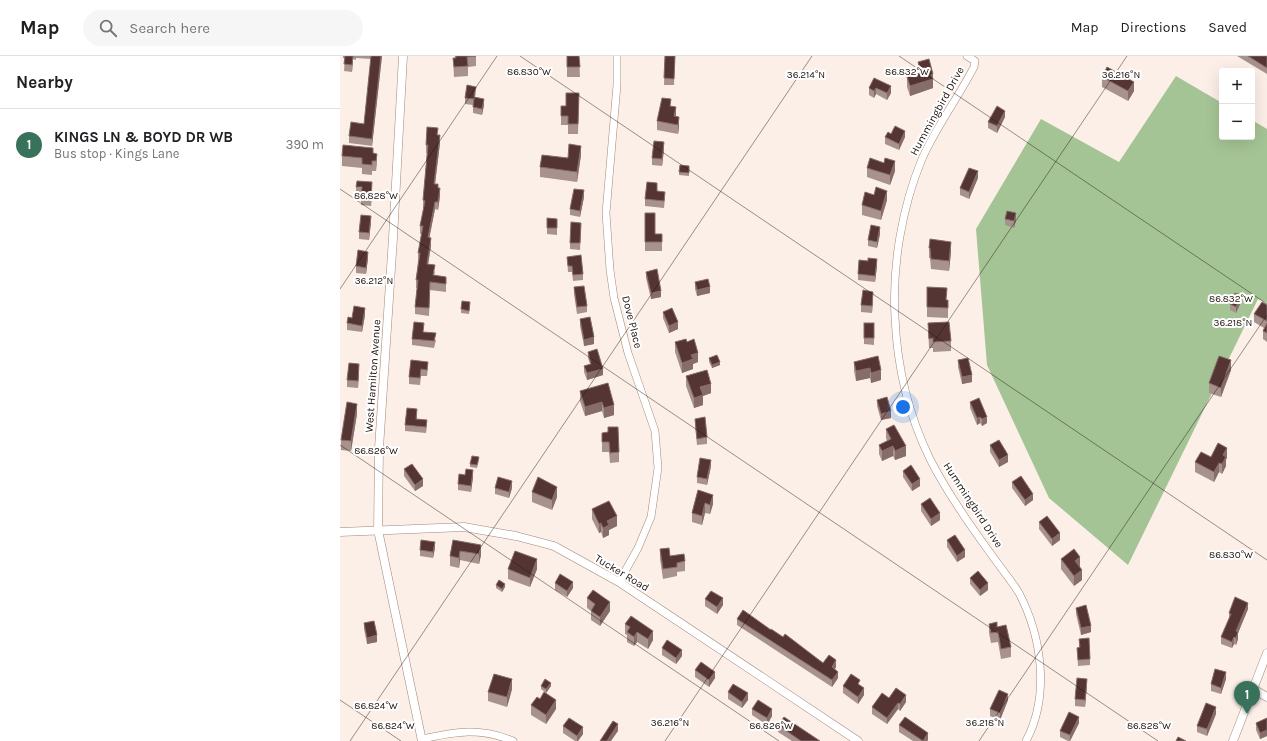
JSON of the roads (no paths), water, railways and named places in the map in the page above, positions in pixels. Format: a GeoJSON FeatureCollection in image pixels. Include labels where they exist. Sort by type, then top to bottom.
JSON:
{"type":"FeatureCollection","features":[{"type":"Feature","properties":{"kind":"street","name":"West Hamilton Avenue"},"geometry":{"type":"LineString","coordinates":[[403,56],[393,238],[378,448],[378,530],[422,740]]}},
{"type":"Feature","properties":{"kind":"street","name":"Dove Place"},"geometry":{"type":"LineString","coordinates":[[617,56],[617,85],[606,213],[610,270],[614,298],[628,353],[654,431],[658,468],[651,517],[638,548],[619,582]]}},
{"type":"Feature","properties":{"kind":"street","name":"Hummingbird Drive"},"geometry":{"type":"LineString","coordinates":[[967,56],[975,61],[974,67],[922,160],[909,199],[897,263],[895,317],[898,351],[908,402],[930,460],[960,510],[1018,592],[1034,626],[1040,670],[1040,698],[1031,731],[1026,741]]}},
{"type":"Feature","properties":{"kind":"street","name":"Tucker Road"},"geometry":{"type":"LineString","coordinates":[[340,532],[464,527],[516,536],[554,546],[619,582],[858,741]]}},
{"type":"Feature","properties":{"kind":"street"},"geometry":{"type":"LineString","coordinates":[[1233,741],[1267,653]]}},
{"type":"Feature","properties":{"kind":"street"},"geometry":{"type":"LineString","coordinates":[[1253,689],[1267,697]]}},
{"type":"Feature","properties":{"kind":"street"},"geometry":{"type":"LineString","coordinates":[[422,740],[463,731],[498,735],[513,741]]}},
{"type":"Feature","properties":{"kind":"place","name":"KINGS LN & BOYD DR WB"},"geometry":{"type":"Point","coordinates":[1247,714]}}]}
